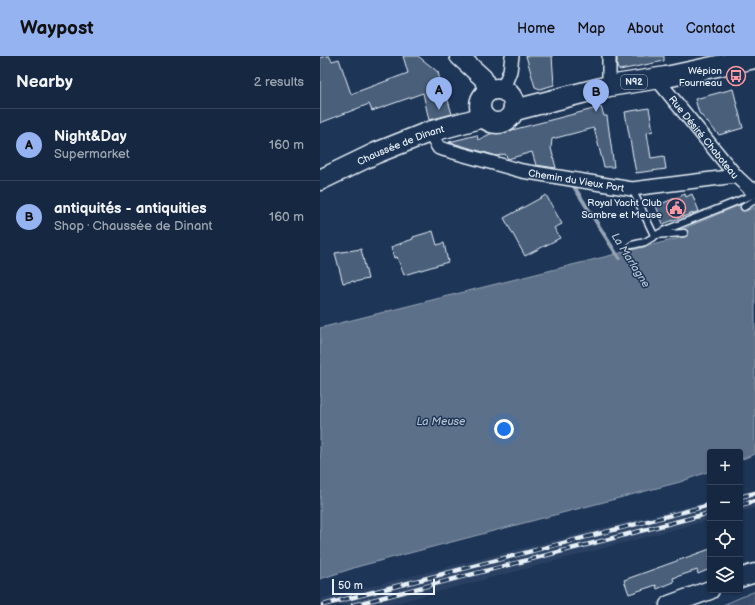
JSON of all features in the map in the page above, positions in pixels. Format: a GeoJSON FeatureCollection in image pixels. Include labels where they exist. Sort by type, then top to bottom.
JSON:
{"type":"FeatureCollection","features":[{"type":"Feature","properties":{"kind":"main road"},"geometry":{"type":"LineString","coordinates":[[459,56],[496,90],[510,94],[514,101],[515,110]]}},
{"type":"Feature","properties":{"kind":"main road","name":"N92"},"geometry":{"type":"LineString","coordinates":[[484,117],[492,122],[501,123],[510,118],[515,110],[609,86],[755,58]]}},
{"type":"Feature","properties":{"kind":"main road"},"geometry":{"type":"LineString","coordinates":[[484,117],[480,108],[482,98],[496,90]]}},
{"type":"Feature","properties":{"kind":"main road","name":"Chaussée de Dinant"},"geometry":{"type":"LineString","coordinates":[[320,180],[376,153],[429,132],[484,117]]}},
{"type":"Feature","properties":{"kind":"main road"},"geometry":{"type":"LineString","coordinates":[[743,577],[755,573]]}},
{"type":"Feature","properties":{"kind":"main road"},"geometry":{"type":"LineString","coordinates":[[669,605],[707,591]]}},
{"type":"Feature","properties":{"kind":"street"},"geometry":{"type":"LineString","coordinates":[[496,90],[510,71],[512,56]]}},
{"type":"Feature","properties":{"kind":"street"},"geometry":{"type":"LineString","coordinates":[[608,56],[609,86]]}},
{"type":"Feature","properties":{"kind":"street","name":"Rue Désiré Chaboteau"},"geometry":{"type":"LineString","coordinates":[[656,78],[736,176],[750,189],[755,189]]}},
{"type":"Feature","properties":{"kind":"street","name":"Chemin du Vieux Port"},"geometry":{"type":"LineString","coordinates":[[429,132],[439,148],[522,171],[632,189],[736,176]]}},
{"type":"Feature","properties":{"kind":"lane"},"geometry":{"type":"LineString","coordinates":[[632,189],[654,235]]}},
{"type":"Feature","properties":{"kind":"lane"},"geometry":{"type":"LineString","coordinates":[[632,245],[644,242],[654,235],[755,194]]}},
{"type":"Feature","properties":{"kind":"lane"},"geometry":{"type":"LineString","coordinates":[[744,207],[755,200]]}},
{"type":"Feature","properties":{"kind":"lane"},"geometry":{"type":"LineString","coordinates":[[654,235],[684,233]]}},
{"type":"Feature","properties":{"kind":"shaded area"},"geometry":{"type":"Polygon","coordinates":[[[755,490],[755,508],[743,511],[743,492],[755,490]]]}},
{"type":"Feature","properties":{"kind":"shaded area"},"geometry":{"type":"Polygon","coordinates":[[[707,502],[707,521],[388,605],[320,605],[320,599],[707,502]]]}},
{"type":"Feature","properties":{"kind":"shaded area"},"geometry":{"type":"Polygon","coordinates":[[[755,591],[755,605],[723,605],[753,592],[755,591]]]}},
{"type":"Feature","properties":{"kind":"water","name":"La Meuse"},"geometry":{"type":"Polygon","coordinates":[[[742,204],[746,211],[755,207],[755,454],[743,459],[743,449],[707,449],[707,472],[680,482],[360,566],[320,579],[320,328],[684,237],[683,229],[742,204]]]}},
{"type":"Feature","properties":{"kind":"building"},"geometry":{"type":"Polygon","coordinates":[[[329,56],[332,61],[339,59],[351,94],[408,73],[403,56],[418,56],[438,72],[444,98],[447,97],[452,114],[429,120],[423,93],[372,111],[369,104],[320,123],[320,58],[329,56]]]}},
{"type":"Feature","properties":{"kind":"building"},"geometry":{"type":"Polygon","coordinates":[[[526,56],[552,56],[554,85],[540,89],[535,87],[526,56]]]}},
{"type":"Feature","properties":{"kind":"building"},"geometry":{"type":"Polygon","coordinates":[[[617,56],[664,56],[664,61],[620,70],[617,68],[617,56]]]}},
{"type":"Feature","properties":{"kind":"building"},"geometry":{"type":"Polygon","coordinates":[[[733,89],[743,128],[719,135],[699,113],[695,99],[733,89]]]}},
{"type":"Feature","properties":{"kind":"building"},"geometry":{"type":"Polygon","coordinates":[[[601,107],[604,116],[607,116],[614,167],[604,167],[594,128],[552,139],[551,148],[556,168],[536,165],[532,152],[508,159],[505,154],[497,156],[449,142],[477,135],[478,140],[490,134],[512,130],[601,107]]]}},
{"type":"Feature","properties":{"kind":"building"},"geometry":{"type":"Polygon","coordinates":[[[649,108],[653,131],[647,133],[651,158],[664,156],[666,169],[636,173],[625,112],[649,108]]]}},
{"type":"Feature","properties":{"kind":"building","name":"Royal Yacht Club Sambre et Meuse"},"geometry":{"type":"Polygon","coordinates":[[[685,194],[686,197],[692,194],[699,211],[663,224],[656,206],[685,194]]]}},
{"type":"Feature","properties":{"kind":"building"},"geometry":{"type":"Polygon","coordinates":[[[546,195],[562,224],[554,228],[560,238],[525,256],[504,218],[546,195]]]}},
{"type":"Feature","properties":{"kind":"building"},"geometry":{"type":"Polygon","coordinates":[[[433,231],[437,245],[444,243],[448,262],[404,275],[397,257],[394,258],[391,247],[413,239],[413,237],[433,231]]]}},
{"type":"Feature","properties":{"kind":"building"},"geometry":{"type":"Polygon","coordinates":[[[361,249],[368,279],[343,283],[335,253],[361,249]]]}},
{"type":"Feature","properties":{"kind":"building"},"geometry":{"type":"Polygon","coordinates":[[[707,550],[707,570],[698,574],[697,570],[673,578],[674,582],[657,589],[656,585],[629,594],[624,580],[707,550]]]}},
{"type":"Feature","properties":{"kind":"waterway","name":"La Marlagne"},"geometry":{"type":"LineString","coordinates":[[573,185],[619,258]]}},
{"type":"Feature","properties":{"kind":"railway"},"geometry":{"type":"LineString","coordinates":[[743,496],[755,493]]}},
{"type":"Feature","properties":{"kind":"railway"},"geometry":{"type":"LineString","coordinates":[[743,504],[755,501]]}},
{"type":"Feature","properties":{"kind":"railway"},"geometry":{"type":"LineString","coordinates":[[323,605],[707,506]]}},
{"type":"Feature","properties":{"kind":"railway"},"geometry":{"type":"LineString","coordinates":[[353,605],[707,514]]}},
{"type":"Feature","properties":{"kind":"place","name":"Wépion Fourneau"},"geometry":{"type":"Point","coordinates":[736,76]}},
{"type":"Feature","properties":{"kind":"place","name":"Night&Day"},"geometry":{"type":"Point","coordinates":[439,110]}},
{"type":"Feature","properties":{"kind":"place","name":"antiquités - antiquities"},"geometry":{"type":"Point","coordinates":[596,112]}},
{"type":"Feature","properties":{"kind":"place","name":"Royal Yacht Club Sambre et Meuse"},"geometry":{"type":"Point","coordinates":[676,208]}}]}
